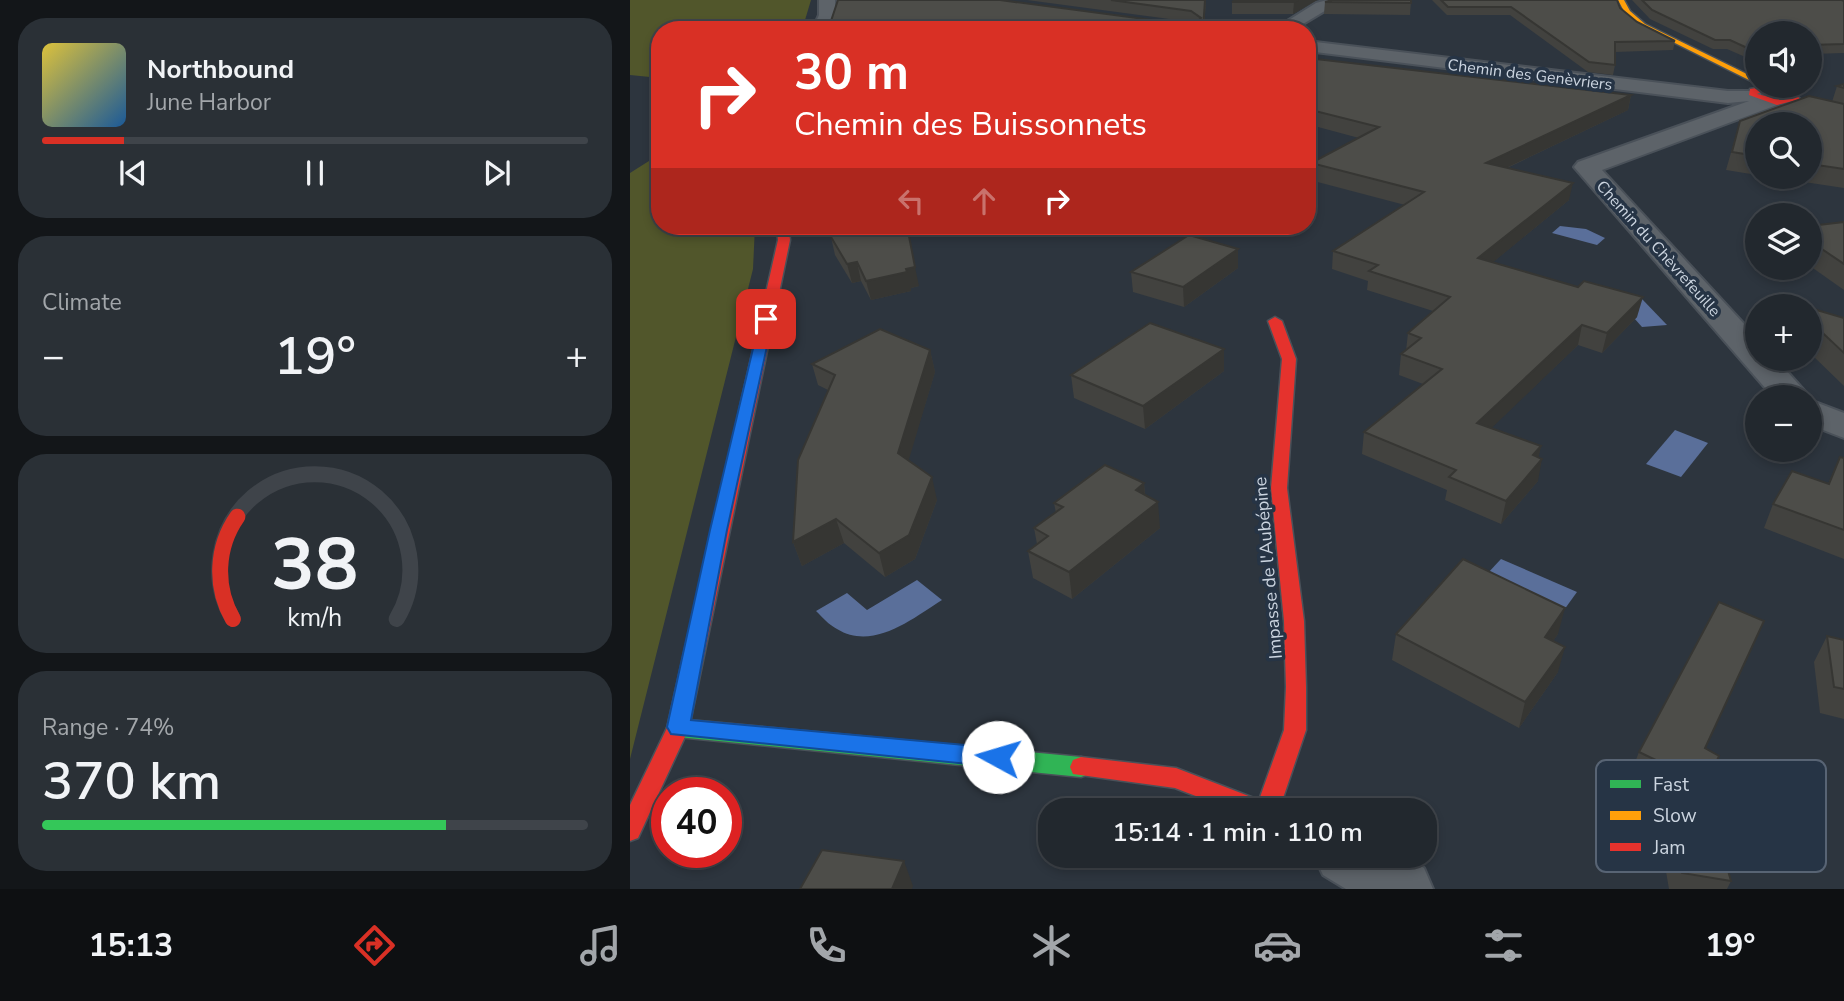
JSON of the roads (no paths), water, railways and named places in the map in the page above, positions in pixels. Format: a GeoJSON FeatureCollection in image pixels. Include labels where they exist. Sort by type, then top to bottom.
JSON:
{"type":"FeatureCollection","features":[{"type":"Feature","properties":{"kind":"street"},"geometry":{"type":"LineString","coordinates":[[824,21],[827,0]]}},
{"type":"Feature","properties":{"kind":"street"},"geometry":{"type":"LineString","coordinates":[[1296,21],[1322,6],[1344,0]]}},
{"type":"Feature","properties":{"kind":"street"},"geometry":{"type":"LineString","coordinates":[[1621,0],[1627,12],[1643,25],[1745,88]]}},
{"type":"Feature","properties":{"kind":"street","name":"Chemin des Genèvriers"},"geometry":{"type":"LineString","coordinates":[[1316,47],[1745,93]]}},
{"type":"Feature","properties":{"kind":"street","name":"Chemin du Chèvrefeuille"},"geometry":{"type":"LineString","coordinates":[[1745,345],[1586,167],[1746,98]]}},
{"type":"Feature","properties":{"kind":"street"},"geometry":{"type":"LineString","coordinates":[[1795,98],[1793,101],[1813,106]]}},
{"type":"Feature","properties":{"kind":"street"},"geometry":{"type":"LineString","coordinates":[[630,830],[678,727],[784,235]]}},
{"type":"Feature","properties":{"kind":"street","name":"Impasse de l'Aubépine"},"geometry":{"type":"LineString","coordinates":[[1270,798],[1295,730],[1296,687],[1294,621],[1279,488],[1289,359],[1275,321]]}},
{"type":"Feature","properties":{"kind":"street","name":"Chemin du Chèvrefeuille"},"geometry":{"type":"LineString","coordinates":[[1769,371],[1782,385]]}},
{"type":"Feature","properties":{"kind":"street"},"geometry":{"type":"LineString","coordinates":[[1822,417],[1844,427]]}},
{"type":"Feature","properties":{"kind":"street"},"geometry":{"type":"LineString","coordinates":[[678,727],[997,757],[1176,778],[1227,798]]}},
{"type":"Feature","properties":{"kind":"street"},"geometry":{"type":"LineString","coordinates":[[1365,868],[1402,889]]}},
{"type":"Feature","properties":{"kind":"water"},"geometry":{"type":"Polygon","coordinates":[[[1560,226],[1586,229],[1605,238],[1597,245],[1552,233],[1560,226]]]}},
{"type":"Feature","properties":{"kind":"water"},"geometry":{"type":"Polygon","coordinates":[[[1642,299],[1667,325],[1642,327],[1618,300],[1642,299]]]}},
{"type":"Feature","properties":{"kind":"water"},"geometry":{"type":"Polygon","coordinates":[[[1675,430],[1708,443],[1681,477],[1646,464],[1675,430]]]}},
{"type":"Feature","properties":{"kind":"water"},"geometry":{"type":"Polygon","coordinates":[[[1501,559],[1577,592],[1564,610],[1487,574],[1501,559]]]}},
{"type":"Feature","properties":{"kind":"water"},"geometry":{"type":"Polygon","coordinates":[[[917,580],[942,600],[905,623],[878,635],[851,635],[834,627],[816,611],[847,593],[867,610],[917,580]]]}}]}
